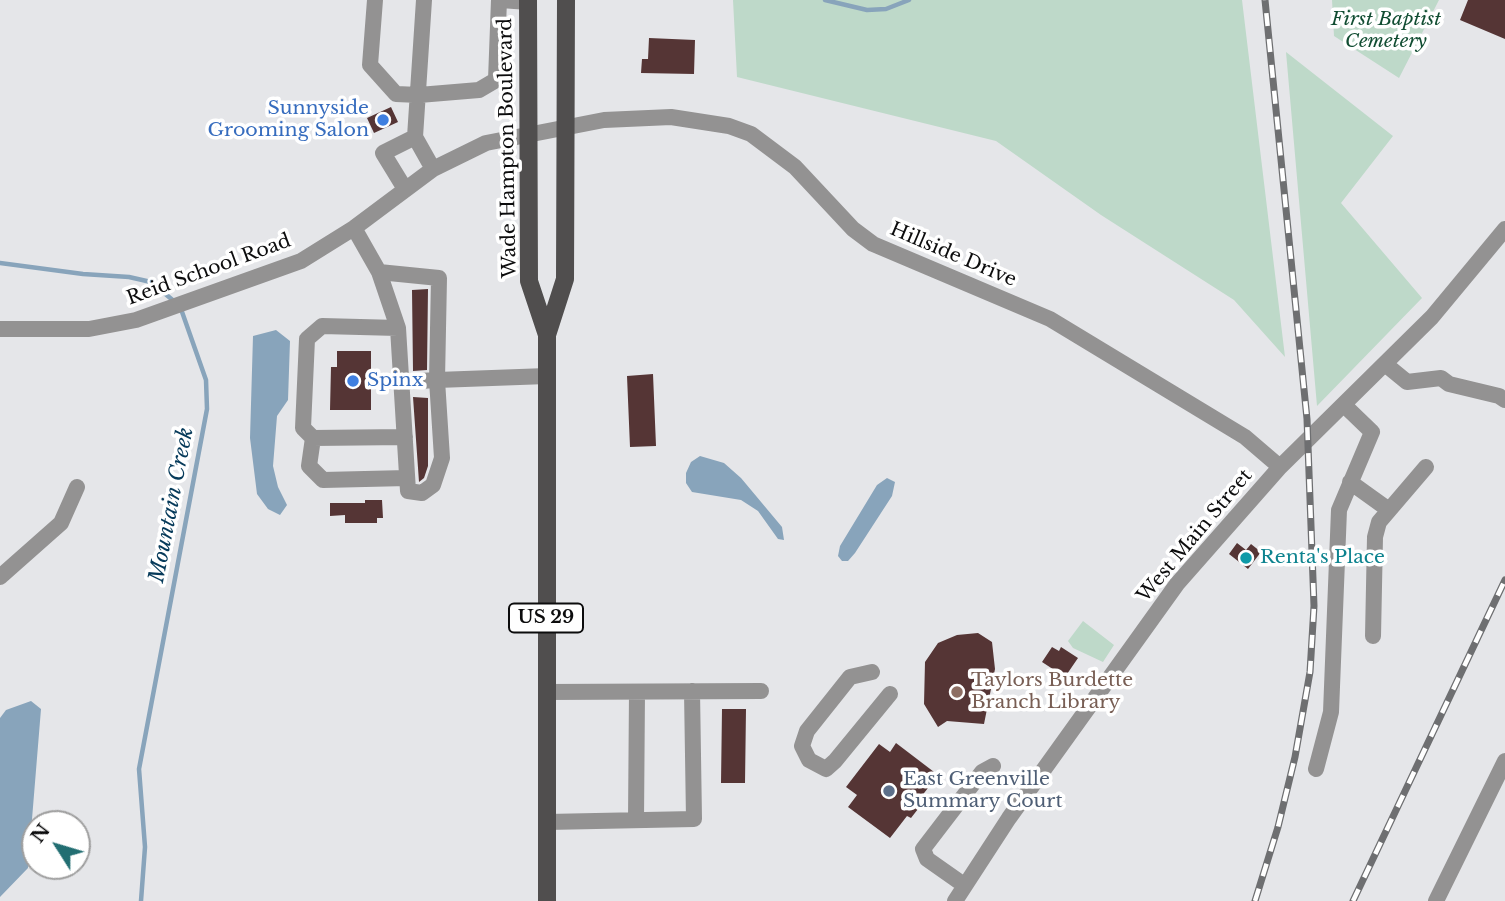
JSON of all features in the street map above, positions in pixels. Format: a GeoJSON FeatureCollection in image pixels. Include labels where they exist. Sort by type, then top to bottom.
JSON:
{"type":"FeatureCollection","features":[{"type":"Feature","properties":{"kind":"main road","name":"Wade Hampton Boulevard"},"geometry":{"type":"LineString","coordinates":[[547,901],[547,335],[565,279],[566,0]]}},
{"type":"Feature","properties":{"kind":"main road","name":"Wade Hampton Boulevard"},"geometry":{"type":"LineString","coordinates":[[528,1],[529,281],[547,335]]}},
{"type":"Feature","properties":{"kind":"street"},"geometry":{"type":"LineString","coordinates":[[375,0],[370,65],[396,94],[419,95],[479,90],[496,80],[500,0],[528,1]]}},
{"type":"Feature","properties":{"kind":"street"},"geometry":{"type":"LineString","coordinates":[[424,0],[415,137],[433,169]]}},
{"type":"Feature","properties":{"kind":"street","name":"Hillside Drive"},"geometry":{"type":"LineString","coordinates":[[565,127],[604,120],[671,117],[729,126],[751,134],[795,167],[853,229],[873,244],[1050,319],[1245,437],[1280,467]]}},
{"type":"Feature","properties":{"kind":"street","name":"Reid School Road"},"geometry":{"type":"LineString","coordinates":[[0,330],[89,329],[136,320],[219,292],[301,261],[354,228],[433,169],[486,143],[565,127]]}},
{"type":"Feature","properties":{"kind":"street"},"geometry":{"type":"LineString","coordinates":[[405,189],[383,153],[415,137]]}},
{"type":"Feature","properties":{"kind":"street"},"geometry":{"type":"LineString","coordinates":[[354,228],[379,272],[398,328],[408,491],[422,493],[433,485],[442,458],[437,380],[439,278],[379,272]]}},
{"type":"Feature","properties":{"kind":"street","name":"West Main Street"},"geometry":{"type":"LineString","coordinates":[[954,901],[1177,584],[1280,467],[1432,317],[1505,229]]}},
{"type":"Feature","properties":{"kind":"street"},"geometry":{"type":"LineString","coordinates":[[398,328],[322,326],[307,339],[303,428],[313,438],[405,437]]}},
{"type":"Feature","properties":{"kind":"street"},"geometry":{"type":"LineString","coordinates":[[1385,364],[1407,382],[1441,378],[1449,384],[1499,396],[1505,400]]}},
{"type":"Feature","properties":{"kind":"street"},"geometry":{"type":"LineString","coordinates":[[402,382],[547,376]]}},
{"type":"Feature","properties":{"kind":"street"},"geometry":{"type":"LineString","coordinates":[[1316,769],[1331,712],[1339,510],[1372,432],[1344,405]]}},
{"type":"Feature","properties":{"kind":"street"},"geometry":{"type":"LineString","coordinates":[[313,438],[309,466],[323,480],[407,478]]}},
{"type":"Feature","properties":{"kind":"street"},"geometry":{"type":"LineString","coordinates":[[1373,635],[1375,537],[1379,522],[1426,467]]}},
{"type":"Feature","properties":{"kind":"street"},"geometry":{"type":"LineString","coordinates":[[1350,482],[1389,510]]}},
{"type":"Feature","properties":{"kind":"street"},"geometry":{"type":"LineString","coordinates":[[0,577],[61,523],[77,488]]}},
{"type":"Feature","properties":{"kind":"street"},"geometry":{"type":"LineString","coordinates":[[872,672],[850,677],[807,731],[802,746],[809,760],[826,769],[890,694]]}},
{"type":"Feature","properties":{"kind":"street"},"geometry":{"type":"LineString","coordinates":[[547,822],[694,819],[692,691]]}},
{"type":"Feature","properties":{"kind":"street"},"geometry":{"type":"LineString","coordinates":[[546,692],[761,691]]}},
{"type":"Feature","properties":{"kind":"street"},"geometry":{"type":"LineString","coordinates":[[636,820],[637,692]]}},
{"type":"Feature","properties":{"kind":"street"},"geometry":{"type":"LineString","coordinates":[[1436,901],[1498,792],[1505,761]]}},
{"type":"Feature","properties":{"kind":"street"},"geometry":{"type":"LineString","coordinates":[[964,886],[930,862],[923,849],[926,841],[982,772],[993,765]]}},
{"type":"Feature","properties":{"kind":"green space"},"geometry":{"type":"Polygon","coordinates":[[[733,0],[1242,0],[1285,357],[1234,300],[1101,215],[996,141],[737,77],[733,0]]]}},
{"type":"Feature","properties":{"kind":"green space","name":"First Baptist Cemetery"},"geometry":{"type":"Polygon","coordinates":[[[1332,0],[1439,0],[1399,78],[1334,36],[1332,0]]]}},
{"type":"Feature","properties":{"kind":"green space"},"geometry":{"type":"Polygon","coordinates":[[[1286,52],[1393,136],[1341,203],[1422,298],[1317,406],[1286,52]]]}},
{"type":"Feature","properties":{"kind":"green space"},"geometry":{"type":"Polygon","coordinates":[[[1083,621],[1114,645],[1103,662],[1073,648],[1068,641],[1083,621]]]}},
{"type":"Feature","properties":{"kind":"water"},"geometry":{"type":"Polygon","coordinates":[[[276,330],[290,341],[288,400],[277,416],[273,466],[278,487],[287,505],[280,515],[268,509],[257,494],[250,438],[253,336],[276,330]]]}},
{"type":"Feature","properties":{"kind":"water"},"geometry":{"type":"Polygon","coordinates":[[[700,456],[724,463],[741,478],[782,527],[784,540],[778,539],[758,511],[741,500],[692,492],[686,483],[686,473],[691,462],[700,456]]]}},
{"type":"Feature","properties":{"kind":"water"},"geometry":{"type":"Polygon","coordinates":[[[887,478],[895,482],[892,496],[855,553],[848,561],[842,561],[838,556],[840,546],[877,485],[887,478]]]}},
{"type":"Feature","properties":{"kind":"water"},"geometry":{"type":"Polygon","coordinates":[[[31,701],[41,709],[33,810],[21,810],[21,875],[0,897],[0,718],[6,710],[31,701]]]}},
{"type":"Feature","properties":{"kind":"building"},"geometry":{"type":"Polygon","coordinates":[[[1468,0],[1505,0],[1505,39],[1460,20],[1468,0]]]}},
{"type":"Feature","properties":{"kind":"building"},"geometry":{"type":"Polygon","coordinates":[[[649,38],[695,40],[694,74],[641,73],[642,59],[648,59],[649,38]]]}},
{"type":"Feature","properties":{"kind":"building","name":"Sunnyside Grooming Salon"},"geometry":{"type":"Polygon","coordinates":[[[391,107],[398,122],[374,133],[367,118],[391,107]]]}},
{"type":"Feature","properties":{"kind":"building","name":"Spinx"},"geometry":{"type":"Polygon","coordinates":[[[428,289],[427,370],[413,371],[412,290],[428,289]]]}},
{"type":"Feature","properties":{"kind":"building","name":"Spinx"},"geometry":{"type":"Polygon","coordinates":[[[337,351],[371,351],[371,372],[376,372],[376,389],[371,389],[371,410],[330,410],[331,367],[337,367],[337,351]]]}},
{"type":"Feature","properties":{"kind":"building"},"geometry":{"type":"Polygon","coordinates":[[[653,374],[656,446],[630,447],[627,376],[653,374]]]}},
{"type":"Feature","properties":{"kind":"building"},"geometry":{"type":"Polygon","coordinates":[[[413,397],[428,398],[428,466],[424,478],[419,482],[413,397]]]}},
{"type":"Feature","properties":{"kind":"building"},"geometry":{"type":"Polygon","coordinates":[[[365,500],[382,500],[383,518],[377,518],[377,523],[345,523],[345,515],[330,516],[330,503],[365,503],[365,500]]]}},
{"type":"Feature","properties":{"kind":"building","name":"Renta's Place"},"geometry":{"type":"Polygon","coordinates":[[[1237,543],[1246,550],[1251,544],[1261,552],[1248,569],[1229,554],[1237,543]]]}},
{"type":"Feature","properties":{"kind":"building","name":"Taylors Burdette Branch Library"},"geometry":{"type":"Polygon","coordinates":[[[978,633],[992,642],[995,669],[984,724],[947,721],[938,727],[924,704],[925,662],[938,643],[957,635],[978,633]]]}},
{"type":"Feature","properties":{"kind":"building"},"geometry":{"type":"Polygon","coordinates":[[[1052,647],[1059,651],[1061,647],[1078,658],[1065,677],[1042,662],[1052,647]]]}},
{"type":"Feature","properties":{"kind":"building"},"geometry":{"type":"Polygon","coordinates":[[[722,709],[746,709],[745,783],[721,783],[722,709]]]}},
{"type":"Feature","properties":{"kind":"building","name":"East Greenville Summary Court"},"geometry":{"type":"Polygon","coordinates":[[[896,743],[938,775],[921,797],[925,800],[911,818],[907,816],[890,838],[848,807],[857,795],[846,787],[879,744],[890,752],[896,743]]]}},
{"type":"Feature","properties":{"kind":"waterway","name":"Mountain Creek"},"geometry":{"type":"LineString","coordinates":[[825,0],[867,10],[886,9],[909,0]]}},
{"type":"Feature","properties":{"kind":"waterway","name":"Mountain Creek"},"geometry":{"type":"LineString","coordinates":[[0,263],[129,277],[151,282],[175,302]]}},
{"type":"Feature","properties":{"kind":"waterway","name":"Mountain Creek"},"geometry":{"type":"LineString","coordinates":[[141,901],[145,847],[139,769],[207,409],[206,380],[181,309]]}},
{"type":"Feature","properties":{"kind":"railway"},"geometry":{"type":"LineString","coordinates":[[1255,901],[1278,827],[1295,757],[1310,672],[1314,606],[1307,419],[1265,0]]}},
{"type":"Feature","properties":{"kind":"railway"},"geometry":{"type":"LineString","coordinates":[[1353,901],[1505,580]]}},
{"type":"Feature","properties":{"kind":"place","name":"Sunnyside Grooming Salon"},"geometry":{"type":"Point","coordinates":[383,120]}},
{"type":"Feature","properties":{"kind":"place","name":"Spinx"},"geometry":{"type":"Point","coordinates":[353,381]}},
{"type":"Feature","properties":{"kind":"place","name":"Renta's Place"},"geometry":{"type":"Point","coordinates":[1246,558]}},
{"type":"Feature","properties":{"kind":"place","name":"Taylors Burdette Branch Library"},"geometry":{"type":"Point","coordinates":[957,692]}},
{"type":"Feature","properties":{"kind":"place","name":"East Greenville Summary Court"},"geometry":{"type":"Point","coordinates":[889,791]}}]}
